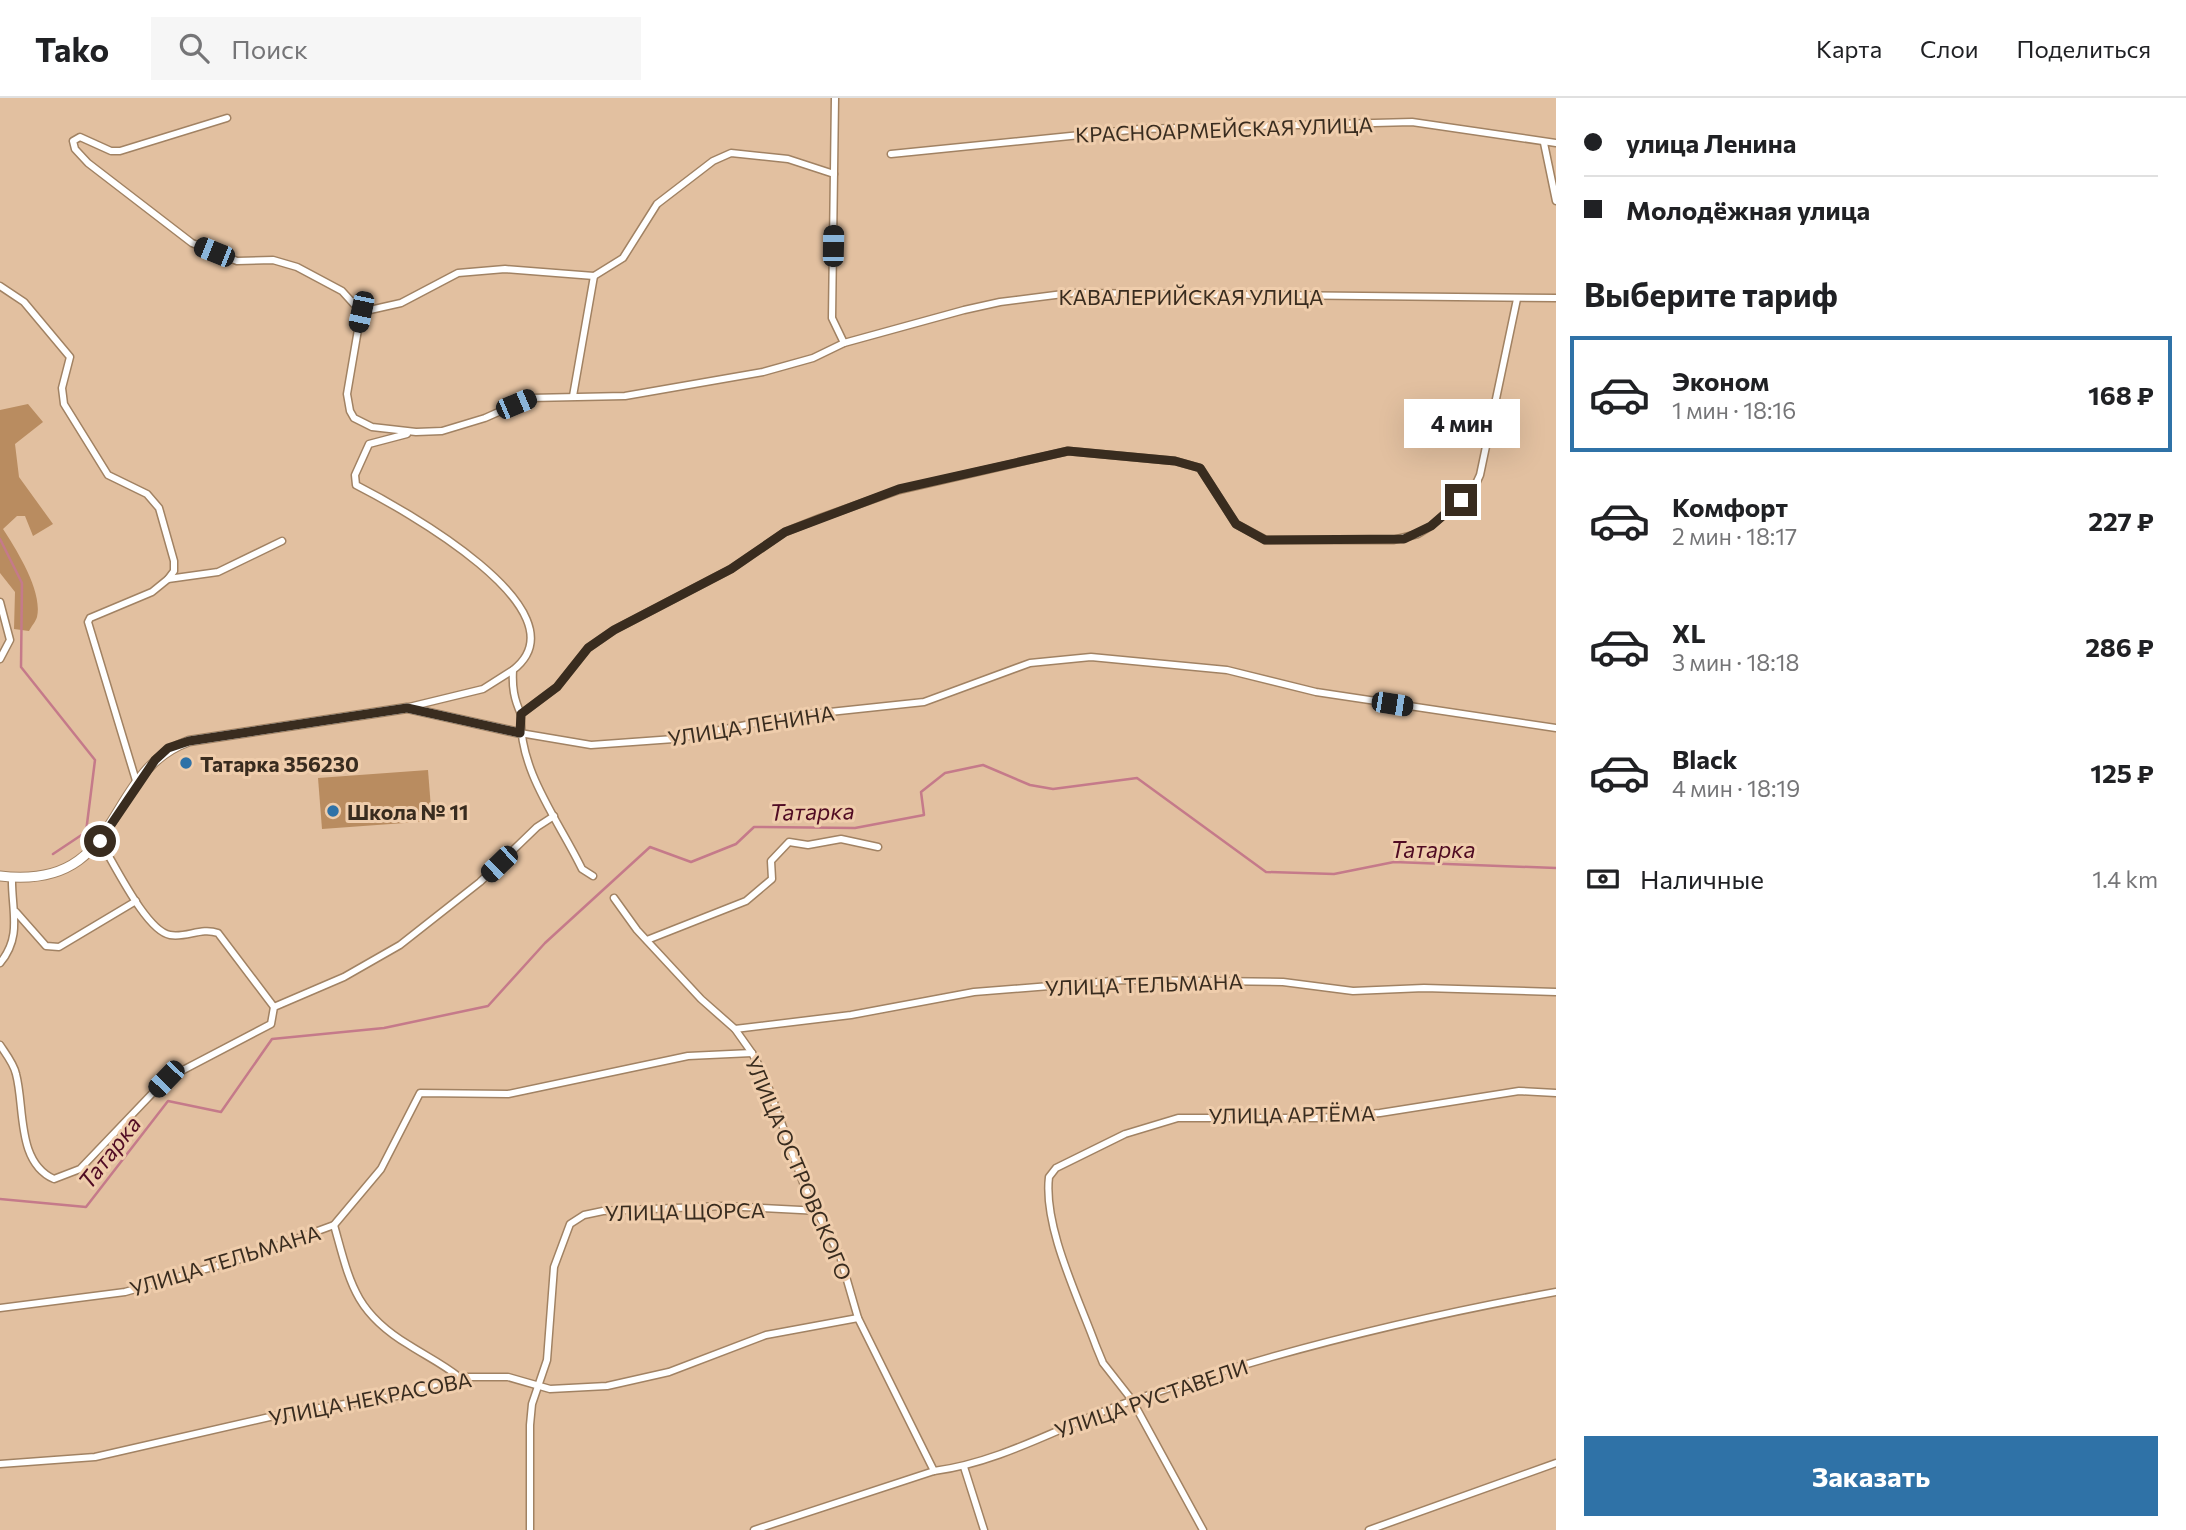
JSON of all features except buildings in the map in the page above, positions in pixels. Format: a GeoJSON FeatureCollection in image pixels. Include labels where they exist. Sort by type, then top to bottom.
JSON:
{"type":"FeatureCollection","features":[{"type":"Feature","properties":{"kind":"street"},"geometry":{"type":"LineString","coordinates":[[835,98],[832,318],[844,343]]}},
{"type":"Feature","properties":{"kind":"street"},"geometry":{"type":"LineString","coordinates":[[226,118],[120,151],[111,151],[79,136],[73,141],[88,163],[192,243],[237,261],[273,260],[297,267],[342,290],[361,312],[401,303],[458,273],[506,269],[594,276],[623,258],[657,204],[694,174],[732,153],[788,159],[834,174]]}},
{"type":"Feature","properties":{"kind":"street","name":"КРАСНОАРМЕЙСКАЯ УЛИЦА"},"geometry":{"type":"LineString","coordinates":[[891,154],[1140,128],[1412,122],[1556,143]]}},
{"type":"Feature","properties":{"kind":"street"},"geometry":{"type":"LineString","coordinates":[[1544,143],[1556,201]]}},
{"type":"Feature","properties":{"kind":"street"},"geometry":{"type":"LineString","coordinates":[[573,396],[594,276]]}},
{"type":"Feature","properties":{"kind":"street"},"geometry":{"type":"LineString","coordinates":[[0,286],[24,302],[70,357],[62,388],[64,404],[108,475],[147,494],[159,508],[174,561],[174,571],[152,592],[90,618],[88,622],[137,784]]}},
{"type":"Feature","properties":{"kind":"street","name":"КАВАЛЕРИЙСКАЯ УЛИЦА"},"geometry":{"type":"LineString","coordinates":[[361,312],[347,394],[350,411],[355,418],[372,426],[416,432],[442,431],[485,418],[530,398],[625,396],[763,372],[813,358],[844,343],[1000,302],[1070,293],[1556,298]]}},
{"type":"Feature","properties":{"kind":"street"},"geometry":{"type":"LineString","coordinates":[[521,714],[557,687],[588,648],[614,630],[731,569],[785,532],[899,489],[1068,451],[1175,461],[1200,468],[1236,524],[1265,540],[1392,540],[1418,534],[1474,488],[1480,475],[1517,299]]}},
{"type":"Feature","properties":{"kind":"street"},"geometry":{"type":"LineString","coordinates":[[407,708],[482,690],[513,670],[527,657],[531,637],[523,609],[491,575],[411,514],[356,485],[355,475],[369,444],[416,432]]}},
{"type":"Feature","properties":{"kind":"street"},"geometry":{"type":"LineString","coordinates":[[168,579],[218,572],[282,541]]}},
{"type":"Feature","properties":{"kind":"street"},"geometry":{"type":"LineString","coordinates":[[0,602],[10,639],[0,659]]}},
{"type":"Feature","properties":{"kind":"street","name":"УЛИЦА ЛЕНИНА"},"geometry":{"type":"LineString","coordinates":[[0,876],[34,878],[65,869],[87,855],[100,841],[137,784],[168,748],[189,741],[407,708],[520,733],[591,745],[674,739],[792,716],[924,702],[1030,663],[1091,657],[1227,670],[1316,692],[1556,728]]}},
{"type":"Feature","properties":{"kind":"street"},"geometry":{"type":"LineString","coordinates":[[513,670],[513,691],[521,714],[520,733],[534,776],[582,869],[593,876]]}},
{"type":"Feature","properties":{"kind":"street"},"geometry":{"type":"LineString","coordinates":[[274,1007],[344,977],[400,946],[480,882],[537,827],[554,817]]}},
{"type":"Feature","properties":{"kind":"street"},"geometry":{"type":"LineString","coordinates":[[646,940],[746,901],[772,879],[771,861],[789,842],[808,845],[841,839],[878,847]]}},
{"type":"Feature","properties":{"kind":"street"},"geometry":{"type":"LineString","coordinates":[[0,1045],[15,1070],[24,1139],[43,1174],[54,1179],[80,1169],[166,1079],[271,1024],[274,1007],[218,933],[203,930],[182,936],[163,933],[153,926],[100,841]]}},
{"type":"Feature","properties":{"kind":"street"},"geometry":{"type":"LineString","coordinates":[[0,962],[8,954],[15,933],[16,912],[12,877]]}},
{"type":"Feature","properties":{"kind":"street","name":"УЛИЦА ОСТРОВСКОГО"},"geometry":{"type":"LineString","coordinates":[[614,898],[646,940],[701,999],[735,1029],[752,1052],[764,1076],[805,1188],[820,1211],[840,1256],[858,1318],[934,1471]]}},
{"type":"Feature","properties":{"kind":"street"},"geometry":{"type":"LineString","coordinates":[[16,912],[46,946],[59,947],[136,901]]}},
{"type":"Feature","properties":{"kind":"street","name":"УЛИЦА ТЕЛЬМАНА"},"geometry":{"type":"LineString","coordinates":[[735,1029],[851,1014],[974,992],[1124,981],[1283,982],[1353,990],[1424,988],[1556,992]]}},
{"type":"Feature","properties":{"kind":"street","name":"УЛИЦА ТЕЛЬМАНА"},"geometry":{"type":"LineString","coordinates":[[0,1308],[125,1292],[244,1258],[334,1225],[382,1169],[420,1093],[508,1094],[688,1056],[752,1052]]}},
{"type":"Feature","properties":{"kind":"street","name":"УЛИЦА АРТЁМА"},"geometry":{"type":"LineString","coordinates":[[1132,1400],[1103,1363],[1058,1239],[1048,1185],[1049,1177],[1065,1162],[1146,1126],[1178,1118],[1319,1118],[1380,1113],[1518,1091],[1556,1093]]}},
{"type":"Feature","properties":{"kind":"street","name":"УЛИЦА ЩОРСА"},"geometry":{"type":"LineString","coordinates":[[530,1530],[530,1425],[538,1384],[547,1360],[554,1267],[570,1224],[584,1215],[603,1211],[723,1206],[820,1211]]}},
{"type":"Feature","properties":{"kind":"street"},"geometry":{"type":"LineString","coordinates":[[334,1225],[358,1302],[408,1345],[442,1363],[459,1377]]}},
{"type":"Feature","properties":{"kind":"street","name":"УЛИЦА РУСТАВЕЛИ"},"geometry":{"type":"LineString","coordinates":[[754,1530],[934,1471],[964,1467],[1132,1400],[1320,1343],[1424,1316],[1556,1292]]}},
{"type":"Feature","properties":{"kind":"street","name":"УЛИЦА НЕКРАСОВА"},"geometry":{"type":"LineString","coordinates":[[0,1464],[95,1457],[287,1413],[397,1396],[459,1377],[508,1377],[550,1389],[635,1381],[669,1372],[766,1335],[858,1318]]}},
{"type":"Feature","properties":{"kind":"street"},"geometry":{"type":"LineString","coordinates":[[1132,1400],[1203,1530]]}},
{"type":"Feature","properties":{"kind":"street"},"geometry":{"type":"LineString","coordinates":[[1369,1530],[1556,1463]]}},
{"type":"Feature","properties":{"kind":"street"},"geometry":{"type":"LineString","coordinates":[[964,1467],[984,1530]]}},
{"type":"Feature","properties":{"kind":"shaded area"},"geometry":{"type":"Polygon","coordinates":[[[28,404],[43,422],[15,444],[19,477],[53,524],[33,536],[25,516],[17,516],[3,529],[27,571],[36,595],[37,617],[29,631],[14,629],[15,592],[0,573],[0,410],[28,404]]]}},
{"type":"Feature","properties":{"kind":"shaded area"},"geometry":{"type":"Polygon","coordinates":[[[428,770],[432,821],[322,829],[318,778],[428,770]]]}},
{"type":"Feature","properties":{"kind":"waterway"},"geometry":{"type":"LineString","coordinates":[[0,539],[22,583],[21,667],[95,760],[86,832],[53,854]]}},
{"type":"Feature","properties":{"kind":"waterway","name":"Татарка"},"geometry":{"type":"LineString","coordinates":[[0,1199],[86,1207],[168,1101],[221,1112],[272,1039],[384,1028],[488,1006],[545,943],[650,847],[691,862],[736,844],[754,827],[855,828],[924,815],[921,792],[945,773],[983,765],[1030,785],[1053,789],[1137,778],[1266,872],[1334,874],[1394,862],[1556,868]]}},
{"type":"Feature","properties":{"kind":"place","name":"Татарка 356230"},"geometry":{"type":"Point","coordinates":[186,763]}},
{"type":"Feature","properties":{"kind":"place","name":"Школа № 11"},"geometry":{"type":"Point","coordinates":[333,811]}},
{"type":"Feature","properties":{"kind":"route"},"geometry":{"type":"LineString","coordinates":[[100,841],[155,760],[168,748],[189,741],[407,708],[450,715],[520,733],[521,714],[557,687],[588,648],[614,630],[731,569],[785,532],[899,489],[1068,451],[1175,461],[1200,468],[1207,475],[1236,524],[1248,533],[1265,540],[1296,542],[1404,539],[1431,526],[1461,500]]}}]}
